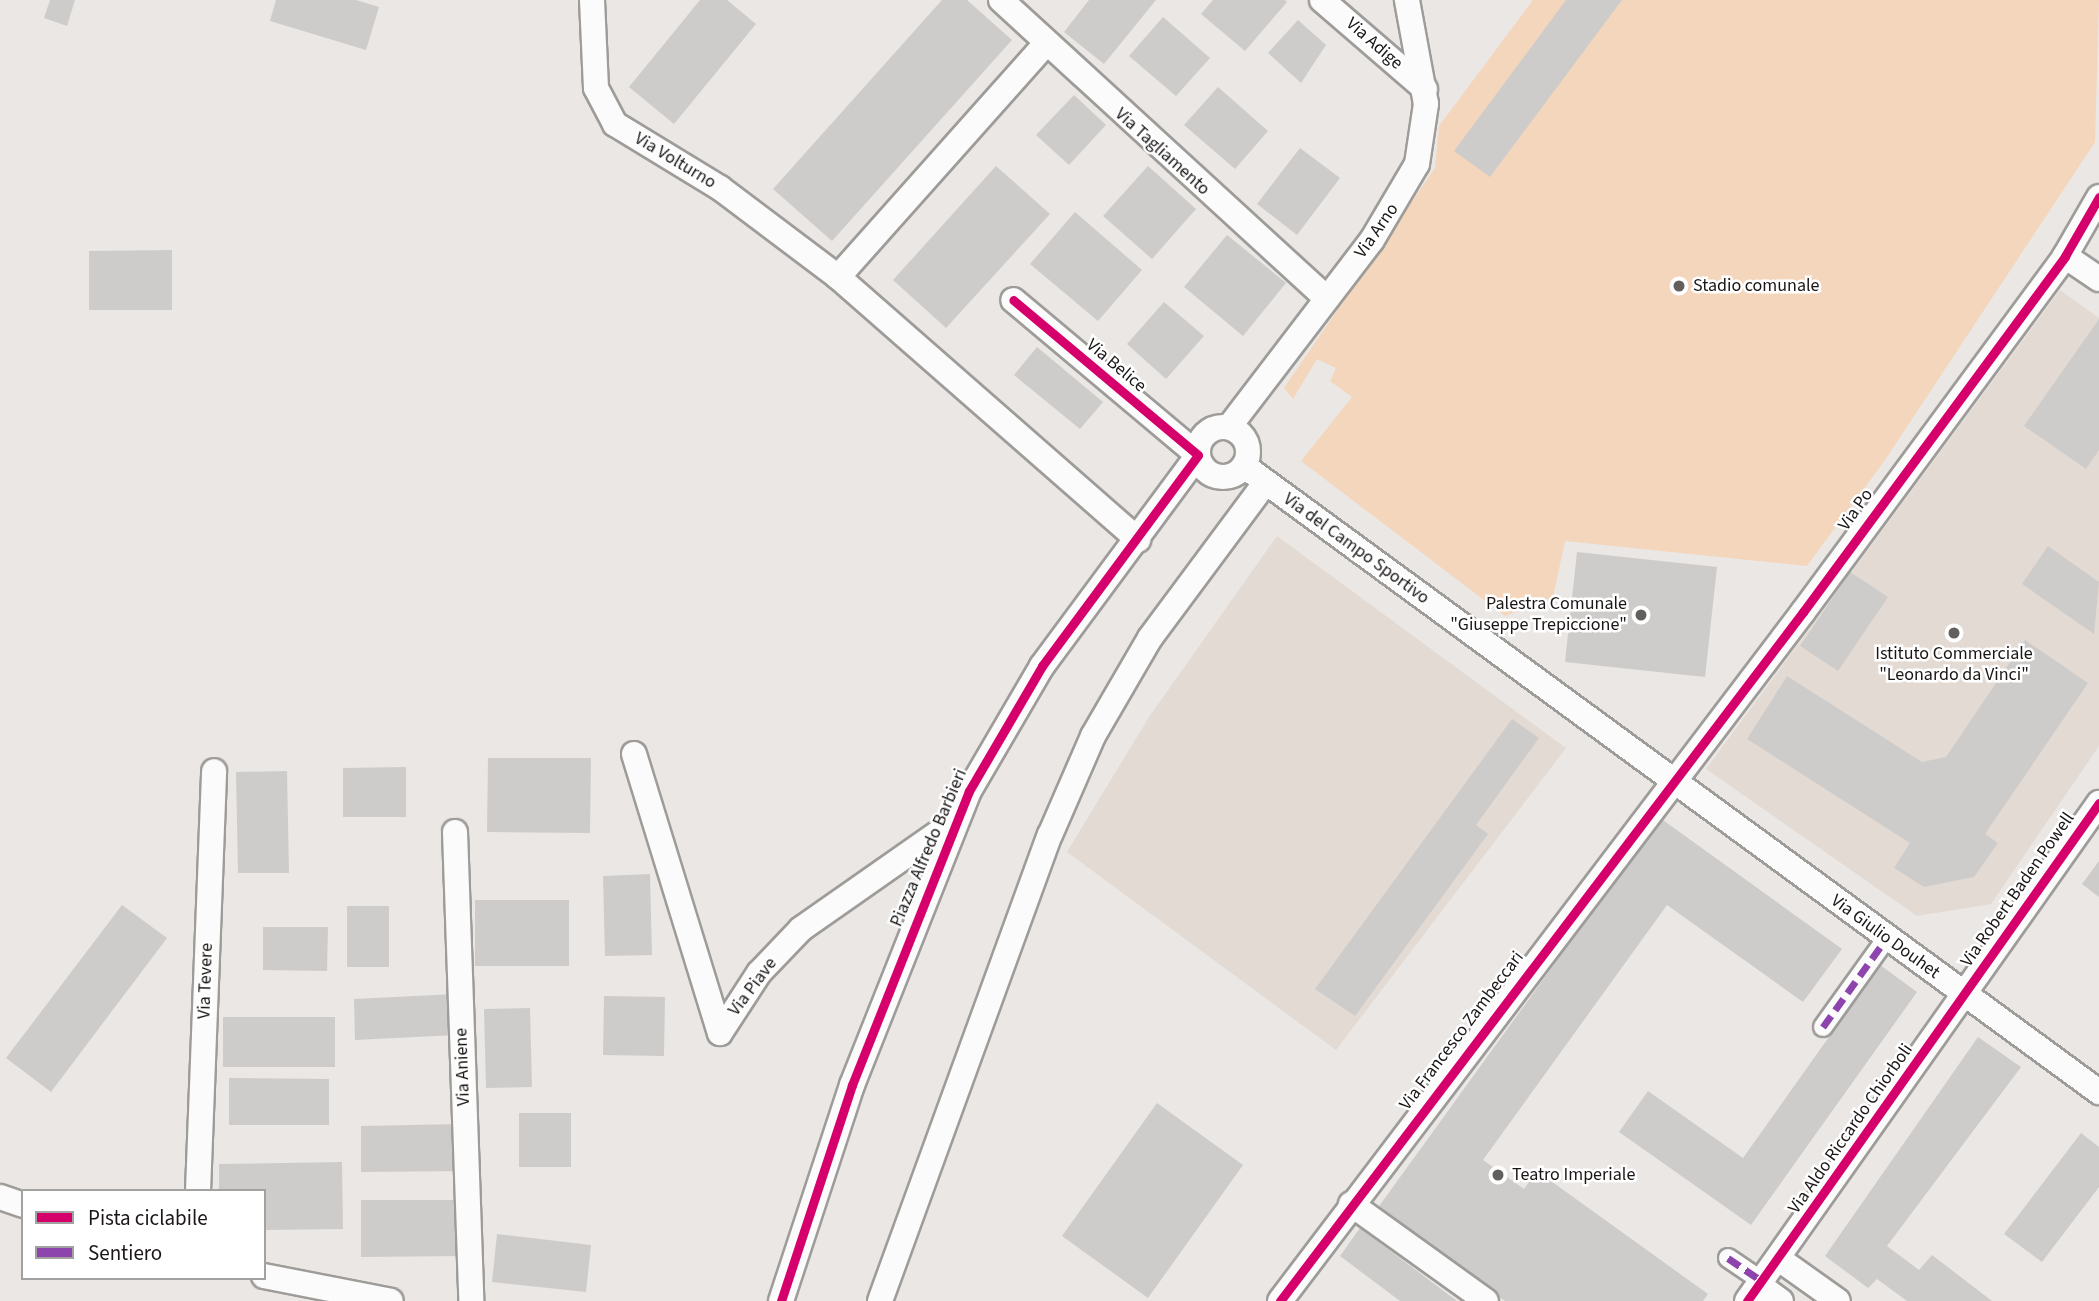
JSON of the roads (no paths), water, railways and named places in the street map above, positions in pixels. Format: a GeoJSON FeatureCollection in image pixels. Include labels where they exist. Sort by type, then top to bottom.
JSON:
{"type":"FeatureCollection","features":[{"type":"Feature","properties":{"kind":"street","name":"Via Volturno"},"geometry":{"type":"LineString","coordinates":[[592,0],[595,79],[608,116],[735,198],[838,277],[1138,540]]}},
{"type":"Feature","properties":{"kind":"street","name":"Via Tagliamento"},"geometry":{"type":"LineString","coordinates":[[1001,0],[1044,46],[1327,299]]}},
{"type":"Feature","properties":{"kind":"street","name":"Via Adige"},"geometry":{"type":"LineString","coordinates":[[1322,0],[1425,89]]}},
{"type":"Feature","properties":{"kind":"street","name":"Via Arno"},"geometry":{"type":"LineString","coordinates":[[1229,427],[1327,299],[1411,177],[1424,141],[1425,89],[1407,0]]}},
{"type":"Feature","properties":{"kind":"street"},"geometry":{"type":"LineString","coordinates":[[838,277],[1044,46]]}},
{"type":"Feature","properties":{"kind":"street","name":"Via Po"},"geometry":{"type":"LineString","coordinates":[[1671,781],[2064,256],[2099,197]]}},
{"type":"Feature","properties":{"kind":"street"},"geometry":{"type":"LineString","coordinates":[[2064,256],[2099,279]]}},
{"type":"Feature","properties":{"kind":"street","name":"Via Belice"},"geometry":{"type":"LineString","coordinates":[[1013,300],[1198,455]]}},
{"type":"Feature","properties":{"kind":"street"},"geometry":{"type":"LineString","coordinates":[[1229,427],[1247,443],[1244,466],[1218,476],[1198,455],[1210,430],[1229,427]]}},
{"type":"Feature","properties":{"kind":"street","name":"Piazza Alfredo Barbieri"},"geometry":{"type":"LineString","coordinates":[[781,1301],[852,1085],[954,822],[1031,682],[1198,455]]}},
{"type":"Feature","properties":{"kind":"street","name":"Via del Campo Sportivo"},"geometry":{"type":"LineString","coordinates":[[1244,466],[1671,781]]}},
{"type":"Feature","properties":{"kind":"street"},"geometry":{"type":"LineString","coordinates":[[880,1301],[1050,835],[1093,736],[1150,638],[1265,483]]}},
{"type":"Feature","properties":{"kind":"street","name":"Via Piave"},"geometry":{"type":"LineString","coordinates":[[634,754],[720,1032],[759,973],[801,929],[954,822]]}},
{"type":"Feature","properties":{"kind":"street","name":"Via Tevere"},"geometry":{"type":"LineString","coordinates":[[198,1189],[214,771]]}},
{"type":"Feature","properties":{"kind":"street","name":"Via Giulio Douhet"},"geometry":{"type":"LineString","coordinates":[[1671,781],[2099,1092]]}},
{"type":"Feature","properties":{"kind":"street","name":"Via Francesco Zambeccari"},"geometry":{"type":"LineString","coordinates":[[1280,1301],[1351,1203],[1671,781]]}},
{"type":"Feature","properties":{"kind":"street","name":"Via Robert Baden Powell"},"geometry":{"type":"LineString","coordinates":[[1963,995],[2099,803]]}},
{"type":"Feature","properties":{"kind":"street","name":"Via Aniene"},"geometry":{"type":"LineString","coordinates":[[455,832],[471,1301]]}},
{"type":"Feature","properties":{"kind":"street"},"geometry":{"type":"LineString","coordinates":[[1823,1027],[1886,939]]}},
{"type":"Feature","properties":{"kind":"street","name":"Via Aldo Riccardo Chiorboli"},"geometry":{"type":"LineString","coordinates":[[1756,1289],[1963,995]]}},
{"type":"Feature","properties":{"kind":"street"},"geometry":{"type":"LineString","coordinates":[[0,1197],[21,1204]]}},
{"type":"Feature","properties":{"kind":"street"},"geometry":{"type":"LineString","coordinates":[[1351,1203],[1486,1301]]}},
{"type":"Feature","properties":{"kind":"street"},"geometry":{"type":"LineString","coordinates":[[1728,1258],[1756,1289],[1781,1301]]}},
{"type":"Feature","properties":{"kind":"street"},"geometry":{"type":"LineString","coordinates":[[1779,1259],[1838,1301]]}},
{"type":"Feature","properties":{"kind":"street"},"geometry":{"type":"LineString","coordinates":[[266,1276],[391,1301]]}},
{"type":"Feature","properties":{"kind":"place","name":"Stadio comunale"},"geometry":{"type":"Point","coordinates":[1679,286]}},
{"type":"Feature","properties":{"kind":"place","name":"Palestra Comunale \"Giuseppe Trepiccione\""},"geometry":{"type":"Point","coordinates":[1641,615]}},
{"type":"Feature","properties":{"kind":"place","name":"Istituto Commerciale \"Leonardo da Vinci\""},"geometry":{"type":"Point","coordinates":[1954,633]}},
{"type":"Feature","properties":{"kind":"place","name":"Teatro Imperiale"},"geometry":{"type":"Point","coordinates":[1498,1175]}}]}
